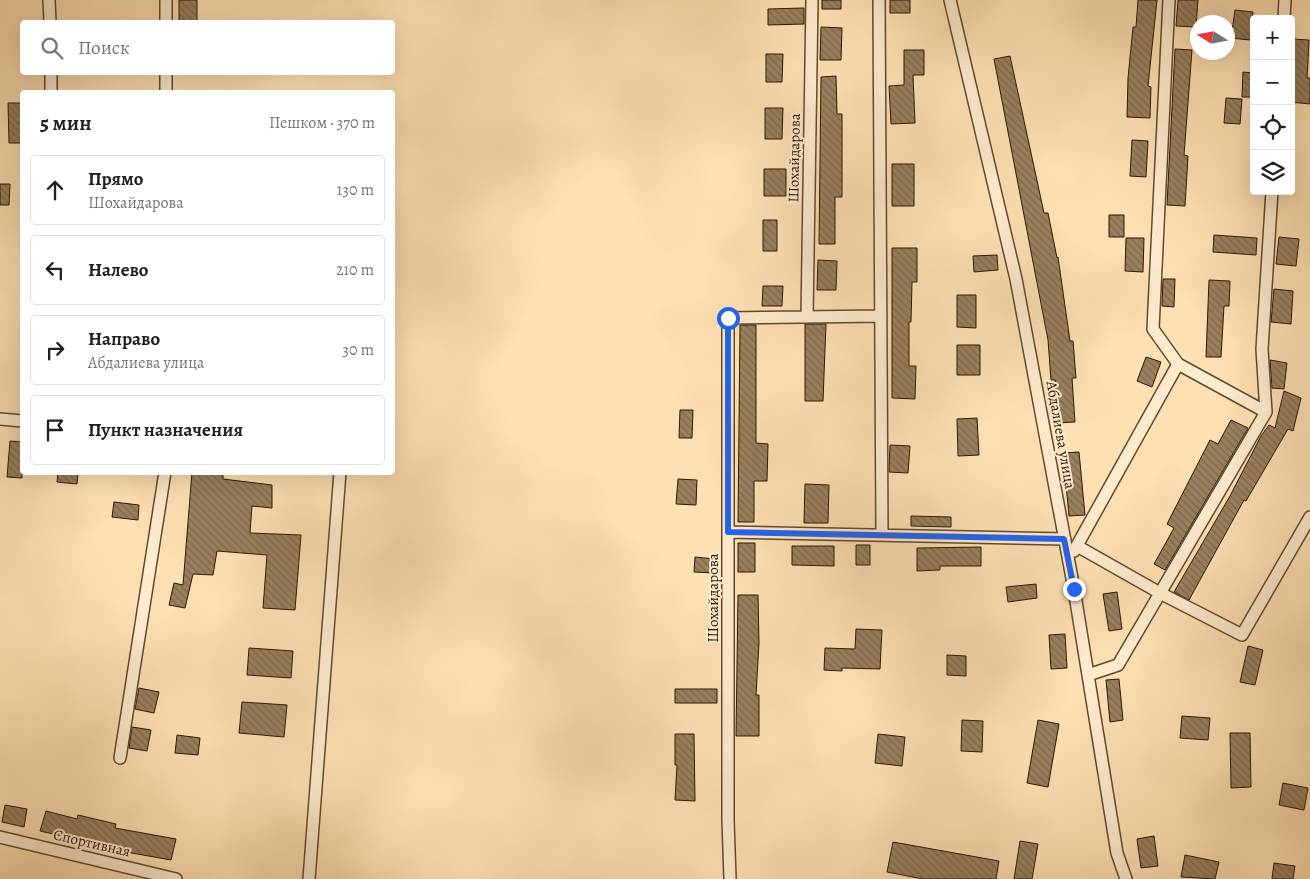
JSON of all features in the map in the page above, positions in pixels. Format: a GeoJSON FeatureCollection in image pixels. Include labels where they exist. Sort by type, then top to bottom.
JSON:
{"type":"FeatureCollection","features":[{"type":"Feature","properties":{"kind":"street"},"geometry":{"type":"LineString","coordinates":[[49,0],[50,20]]}},
{"type":"Feature","properties":{"kind":"street"},"geometry":{"type":"LineString","coordinates":[[166,0],[166,20]]}},
{"type":"Feature","properties":{"kind":"street","name":"Шохайдарова"},"geometry":{"type":"LineString","coordinates":[[730,879],[728,820],[728,318],[807,317],[812,0]]}},
{"type":"Feature","properties":{"kind":"street"},"geometry":{"type":"LineString","coordinates":[[879,0],[882,535]]}},
{"type":"Feature","properties":{"kind":"street","name":"Абдалиева улица"},"geometry":{"type":"LineString","coordinates":[[950,0],[1016,278],[1069,562],[1117,853],[1126,879]]}},
{"type":"Feature","properties":{"kind":"street"},"geometry":{"type":"LineString","coordinates":[[1168,0],[1153,329],[1178,364],[1266,412]]}},
{"type":"Feature","properties":{"kind":"street"},"geometry":{"type":"LineString","coordinates":[[1284,15],[1285,0]]}},
{"type":"Feature","properties":{"kind":"street"},"geometry":{"type":"LineString","coordinates":[[51,75],[51,90]]}},
{"type":"Feature","properties":{"kind":"street"},"geometry":{"type":"LineString","coordinates":[[166,75],[166,90]]}},
{"type":"Feature","properties":{"kind":"street"},"geometry":{"type":"LineString","coordinates":[[1088,675],[1118,665],[1266,412],[1262,349],[1272,195]]}},
{"type":"Feature","properties":{"kind":"street"},"geometry":{"type":"LineString","coordinates":[[807,317],[881,316]]}},
{"type":"Feature","properties":{"kind":"street"},"geometry":{"type":"LineString","coordinates":[[1069,562],[1178,364]]}},
{"type":"Feature","properties":{"kind":"street"},"geometry":{"type":"LineString","coordinates":[[0,419],[20,421]]}},
{"type":"Feature","properties":{"kind":"street"},"geometry":{"type":"LineString","coordinates":[[120,758],[165,475]]}},
{"type":"Feature","properties":{"kind":"street"},"geometry":{"type":"LineString","coordinates":[[309,879],[340,475]]}},
{"type":"Feature","properties":{"kind":"street"},"geometry":{"type":"LineString","coordinates":[[1078,546],[1160,593],[1242,635],[1310,517]]}},
{"type":"Feature","properties":{"kind":"street"},"geometry":{"type":"LineString","coordinates":[[728,532],[1064,539]]}},
{"type":"Feature","properties":{"kind":"street","name":"Спортивная"},"geometry":{"type":"LineString","coordinates":[[0,837],[176,879]]}},
{"type":"Feature","properties":{"kind":"building"},"geometry":{"type":"Polygon","coordinates":[[[179,0],[197,0],[197,20],[179,20],[179,0]]]}},
{"type":"Feature","properties":{"kind":"building"},"geometry":{"type":"Polygon","coordinates":[[[822,0],[841,0],[841,9],[822,9],[822,0]]]}},
{"type":"Feature","properties":{"kind":"building"},"geometry":{"type":"Polygon","coordinates":[[[890,0],[910,0],[910,13],[890,13],[890,0]]]}},
{"type":"Feature","properties":{"kind":"building"},"geometry":{"type":"Polygon","coordinates":[[[1138,0],[1157,0],[1148,86],[1151,87],[1150,118],[1127,117],[1128,78],[1133,27],[1136,27],[1138,0]]]}},
{"type":"Feature","properties":{"kind":"building"},"geometry":{"type":"Polygon","coordinates":[[[1178,0],[1198,0],[1197,15],[1190,15],[1190,27],[1176,26],[1178,0]]]}},
{"type":"Feature","properties":{"kind":"building"},"geometry":{"type":"Polygon","coordinates":[[[804,8],[804,24],[768,25],[768,9],[804,8]]]}},
{"type":"Feature","properties":{"kind":"building"},"geometry":{"type":"Polygon","coordinates":[[[1235,10],[1253,12],[1253,15],[1250,15],[1250,40],[1235,38],[1235,10]]]}},
{"type":"Feature","properties":{"kind":"building"},"geometry":{"type":"Polygon","coordinates":[[[821,27],[842,28],[841,60],[820,60],[821,27]]]}},
{"type":"Feature","properties":{"kind":"building"},"geometry":{"type":"Polygon","coordinates":[[[1295,39],[1309,40],[1307,78],[1310,78],[1310,104],[1295,102],[1295,39]]]}},
{"type":"Feature","properties":{"kind":"building"},"geometry":{"type":"Polygon","coordinates":[[[1175,49],[1190,50],[1191,60],[1184,155],[1188,156],[1185,206],[1167,205],[1175,49]]]}},
{"type":"Feature","properties":{"kind":"building"},"geometry":{"type":"Polygon","coordinates":[[[904,50],[924,50],[924,75],[913,75],[915,123],[891,124],[889,86],[904,85],[904,50]]]}},
{"type":"Feature","properties":{"kind":"building"},"geometry":{"type":"Polygon","coordinates":[[[766,54],[783,54],[782,82],[766,82],[766,54]]]}},
{"type":"Feature","properties":{"kind":"building"},"geometry":{"type":"Polygon","coordinates":[[[1010,56],[1044,213],[1048,213],[1058,257],[1070,341],[1073,341],[1076,378],[1072,378],[1075,422],[1057,423],[1055,380],[1051,380],[1048,340],[994,59],[1010,56]]]}},
{"type":"Feature","properties":{"kind":"building"},"geometry":{"type":"Polygon","coordinates":[[[1243,72],[1250,73],[1250,97],[1242,97],[1243,72]]]}},
{"type":"Feature","properties":{"kind":"building"},"geometry":{"type":"Polygon","coordinates":[[[836,76],[837,114],[842,114],[842,197],[835,197],[835,244],[819,244],[821,77],[836,76]]]}},
{"type":"Feature","properties":{"kind":"building"},"geometry":{"type":"Polygon","coordinates":[[[1226,98],[1242,99],[1240,124],[1224,123],[1226,98]]]}},
{"type":"Feature","properties":{"kind":"building"},"geometry":{"type":"Polygon","coordinates":[[[8,103],[20,103],[20,143],[9,143],[8,103]]]}},
{"type":"Feature","properties":{"kind":"building"},"geometry":{"type":"Polygon","coordinates":[[[765,108],[783,108],[782,139],[765,139],[765,108]]]}},
{"type":"Feature","properties":{"kind":"building"},"geometry":{"type":"Polygon","coordinates":[[[1132,140],[1148,141],[1146,177],[1130,176],[1132,140]]]}},
{"type":"Feature","properties":{"kind":"building"},"geometry":{"type":"Polygon","coordinates":[[[892,164],[914,164],[914,206],[892,206],[892,164]]]}},
{"type":"Feature","properties":{"kind":"building"},"geometry":{"type":"Polygon","coordinates":[[[764,169],[786,169],[786,196],[764,196],[764,169]]]}},
{"type":"Feature","properties":{"kind":"building"},"geometry":{"type":"Polygon","coordinates":[[[0,184],[10,184],[9,205],[0,205],[0,184]]]}},
{"type":"Feature","properties":{"kind":"building"},"geometry":{"type":"Polygon","coordinates":[[[1109,215],[1124,215],[1124,237],[1109,237],[1109,215]]]}},
{"type":"Feature","properties":{"kind":"building"},"geometry":{"type":"Polygon","coordinates":[[[763,220],[777,220],[777,251],[763,251],[763,220]]]}},
{"type":"Feature","properties":{"kind":"building"},"geometry":{"type":"Polygon","coordinates":[[[1214,235],[1257,238],[1256,255],[1213,252],[1214,235]]]}},
{"type":"Feature","properties":{"kind":"building"},"geometry":{"type":"Polygon","coordinates":[[[1279,237],[1299,239],[1296,266],[1276,264],[1279,237]]]}},
{"type":"Feature","properties":{"kind":"building"},"geometry":{"type":"Polygon","coordinates":[[[1126,238],[1144,238],[1143,272],[1125,271],[1126,238]]]}},
{"type":"Feature","properties":{"kind":"building"},"geometry":{"type":"Polygon","coordinates":[[[892,248],[917,248],[917,282],[912,282],[911,322],[909,322],[909,366],[916,366],[915,399],[892,398],[892,248]]]}},
{"type":"Feature","properties":{"kind":"building"},"geometry":{"type":"Polygon","coordinates":[[[997,255],[998,270],[974,272],[973,256],[997,255]]]}},
{"type":"Feature","properties":{"kind":"building"},"geometry":{"type":"Polygon","coordinates":[[[818,260],[837,261],[836,290],[817,290],[818,260]]]}},
{"type":"Feature","properties":{"kind":"building"},"geometry":{"type":"Polygon","coordinates":[[[1163,279],[1175,279],[1174,307],[1162,306],[1163,279]]]}},
{"type":"Feature","properties":{"kind":"building"},"geometry":{"type":"Polygon","coordinates":[[[1209,280],[1230,281],[1229,306],[1224,306],[1221,357],[1206,357],[1209,280]]]}},
{"type":"Feature","properties":{"kind":"building"},"geometry":{"type":"Polygon","coordinates":[[[763,286],[783,286],[782,306],[762,306],[763,286]]]}},
{"type":"Feature","properties":{"kind":"building"},"geometry":{"type":"Polygon","coordinates":[[[1274,289],[1293,291],[1291,324],[1271,322],[1274,289]]]}},
{"type":"Feature","properties":{"kind":"building"},"geometry":{"type":"Polygon","coordinates":[[[957,295],[976,295],[976,328],[957,327],[957,295]]]}},
{"type":"Feature","properties":{"kind":"building"},"geometry":{"type":"Polygon","coordinates":[[[805,324],[826,324],[823,401],[805,401],[805,324]]]}},
{"type":"Feature","properties":{"kind":"building"},"geometry":{"type":"Polygon","coordinates":[[[740,325],[756,325],[756,443],[768,444],[767,481],[754,481],[754,522],[738,522],[740,325]]]}},
{"type":"Feature","properties":{"kind":"building"},"geometry":{"type":"Polygon","coordinates":[[[957,345],[980,345],[980,375],[957,375],[957,345]]]}},
{"type":"Feature","properties":{"kind":"building"},"geometry":{"type":"Polygon","coordinates":[[[1146,357],[1161,362],[1152,387],[1137,381],[1146,357]]]}},
{"type":"Feature","properties":{"kind":"building"},"geometry":{"type":"Polygon","coordinates":[[[1270,360],[1287,363],[1284,389],[1272,388],[1270,360]]]}},
{"type":"Feature","properties":{"kind":"building"},"geometry":{"type":"Polygon","coordinates":[[[1284,391],[1301,398],[1293,431],[1288,429],[1246,501],[1244,500],[1189,600],[1174,592],[1230,496],[1261,436],[1269,425],[1275,428],[1284,391]]]}},
{"type":"Feature","properties":{"kind":"building"},"geometry":{"type":"Polygon","coordinates":[[[680,410],[693,410],[692,438],[679,438],[680,410]]]}},
{"type":"Feature","properties":{"kind":"building"},"geometry":{"type":"Polygon","coordinates":[[[977,418],[979,455],[958,456],[957,419],[977,418]]]}},
{"type":"Feature","properties":{"kind":"building"},"geometry":{"type":"Polygon","coordinates":[[[1231,420],[1248,428],[1165,570],[1154,564],[1174,528],[1167,524],[1210,440],[1218,444],[1231,420]]]}},
{"type":"Feature","properties":{"kind":"building"},"geometry":{"type":"Polygon","coordinates":[[[10,441],[20,442],[20,475],[22,475],[22,478],[7,477],[10,441]]]}},
{"type":"Feature","properties":{"kind":"building"},"geometry":{"type":"Polygon","coordinates":[[[890,445],[910,446],[908,473],[889,472],[890,445]]]}},
{"type":"Feature","properties":{"kind":"building"},"geometry":{"type":"Polygon","coordinates":[[[1079,452],[1085,515],[1069,516],[1063,453],[1079,452]]]}},
{"type":"Feature","properties":{"kind":"building"},"geometry":{"type":"Polygon","coordinates":[[[58,475],[78,475],[77,484],[57,482],[58,475]]]}},
{"type":"Feature","properties":{"kind":"building"},"geometry":{"type":"Polygon","coordinates":[[[192,475],[223,475],[223,479],[272,485],[272,508],[252,506],[250,533],[301,535],[295,610],[263,608],[267,555],[217,551],[213,575],[193,574],[185,608],[169,605],[174,583],[183,585],[192,475]]]}},
{"type":"Feature","properties":{"kind":"building"},"geometry":{"type":"Polygon","coordinates":[[[678,479],[697,480],[696,505],[676,504],[678,479]]]}},
{"type":"Feature","properties":{"kind":"building"},"geometry":{"type":"Polygon","coordinates":[[[805,484],[829,485],[828,523],[804,523],[805,484]]]}},
{"type":"Feature","properties":{"kind":"building"},"geometry":{"type":"Polygon","coordinates":[[[114,502],[139,505],[138,520],[112,517],[114,502]]]}},
{"type":"Feature","properties":{"kind":"building"},"geometry":{"type":"Polygon","coordinates":[[[911,516],[951,517],[951,527],[911,526],[911,516]]]}},
{"type":"Feature","properties":{"kind":"building"},"geometry":{"type":"Polygon","coordinates":[[[738,543],[755,543],[755,572],[738,572],[738,543]]]}},
{"type":"Feature","properties":{"kind":"building"},"geometry":{"type":"Polygon","coordinates":[[[856,545],[870,545],[870,565],[856,565],[856,545]]]}},
{"type":"Feature","properties":{"kind":"building"},"geometry":{"type":"Polygon","coordinates":[[[792,546],[834,546],[834,566],[792,565],[792,546]]]}},
{"type":"Feature","properties":{"kind":"building"},"geometry":{"type":"Polygon","coordinates":[[[981,547],[981,566],[940,566],[940,570],[917,571],[917,548],[981,547]]]}},
{"type":"Feature","properties":{"kind":"building"},"geometry":{"type":"Polygon","coordinates":[[[695,557],[715,559],[714,573],[694,572],[695,557]]]}},
{"type":"Feature","properties":{"kind":"building"},"geometry":{"type":"Polygon","coordinates":[[[1036,584],[1037,598],[1008,602],[1006,587],[1036,584]]]}},
{"type":"Feature","properties":{"kind":"building"},"geometry":{"type":"Polygon","coordinates":[[[1117,592],[1122,629],[1109,631],[1103,594],[1117,592]]]}},
{"type":"Feature","properties":{"kind":"building"},"geometry":{"type":"Polygon","coordinates":[[[738,595],[758,595],[759,643],[756,695],[759,695],[759,736],[736,736],[738,595]]]}},
{"type":"Feature","properties":{"kind":"building"},"geometry":{"type":"Polygon","coordinates":[[[856,629],[882,630],[880,669],[842,668],[842,671],[824,670],[825,648],[855,649],[856,629]]]}},
{"type":"Feature","properties":{"kind":"building"},"geometry":{"type":"Polygon","coordinates":[[[1065,634],[1067,668],[1051,669],[1049,635],[1065,634]]]}},
{"type":"Feature","properties":{"kind":"building"},"geometry":{"type":"Polygon","coordinates":[[[1248,646],[1263,650],[1255,685],[1240,682],[1248,646]]]}},
{"type":"Feature","properties":{"kind":"building"},"geometry":{"type":"Polygon","coordinates":[[[249,648],[293,651],[291,678],[247,675],[249,648]]]}},
{"type":"Feature","properties":{"kind":"building"},"geometry":{"type":"Polygon","coordinates":[[[947,655],[966,656],[966,676],[947,675],[947,655]]]}},
{"type":"Feature","properties":{"kind":"building"},"geometry":{"type":"Polygon","coordinates":[[[1119,679],[1123,720],[1110,722],[1106,680],[1119,679]]]}},
{"type":"Feature","properties":{"kind":"building"},"geometry":{"type":"Polygon","coordinates":[[[139,688],[159,692],[154,713],[135,709],[139,688]]]}},
{"type":"Feature","properties":{"kind":"building"},"geometry":{"type":"Polygon","coordinates":[[[675,689],[717,689],[717,703],[675,703],[675,689]]]}},
{"type":"Feature","properties":{"kind":"building"},"geometry":{"type":"Polygon","coordinates":[[[242,702],[287,705],[284,737],[239,733],[242,702]]]}},
{"type":"Feature","properties":{"kind":"building"},"geometry":{"type":"Polygon","coordinates":[[[1182,716],[1210,718],[1208,740],[1180,738],[1182,716]]]}},
{"type":"Feature","properties":{"kind":"building"},"geometry":{"type":"Polygon","coordinates":[[[962,720],[983,721],[982,752],[961,751],[962,720]]]}},
{"type":"Feature","properties":{"kind":"building"},"geometry":{"type":"Polygon","coordinates":[[[1038,720],[1059,724],[1048,787],[1027,783],[1038,720]]]}},
{"type":"Feature","properties":{"kind":"building"},"geometry":{"type":"Polygon","coordinates":[[[132,727],[151,730],[147,751],[129,748],[132,727]]]}},
{"type":"Feature","properties":{"kind":"building"},"geometry":{"type":"Polygon","coordinates":[[[1230,733],[1250,733],[1251,787],[1231,788],[1230,733]]]}},
{"type":"Feature","properties":{"kind":"building"},"geometry":{"type":"Polygon","coordinates":[[[675,734],[694,734],[695,801],[675,800],[677,765],[675,765],[675,734]]]}},
{"type":"Feature","properties":{"kind":"building"},"geometry":{"type":"Polygon","coordinates":[[[878,734],[905,737],[902,766],[875,763],[878,734]]]}},
{"type":"Feature","properties":{"kind":"building"},"geometry":{"type":"Polygon","coordinates":[[[177,735],[200,738],[198,755],[175,753],[177,735]]]}},
{"type":"Feature","properties":{"kind":"building"},"geometry":{"type":"Polygon","coordinates":[[[1283,783],[1308,788],[1304,810],[1279,805],[1283,783]]]}},
{"type":"Feature","properties":{"kind":"building"},"geometry":{"type":"Polygon","coordinates":[[[5,805],[27,809],[24,827],[2,822],[5,805]]]}},
{"type":"Feature","properties":{"kind":"building"},"geometry":{"type":"Polygon","coordinates":[[[46,811],[77,819],[78,815],[116,824],[115,828],[176,839],[171,860],[115,850],[115,848],[40,831],[46,811]]]}},
{"type":"Feature","properties":{"kind":"building"},"geometry":{"type":"Polygon","coordinates":[[[1154,836],[1158,866],[1141,868],[1137,839],[1154,836]]]}},
{"type":"Feature","properties":{"kind":"building"},"geometry":{"type":"Polygon","coordinates":[[[1020,841],[1038,844],[1032,879],[1014,879],[1020,841]]]}},
{"type":"Feature","properties":{"kind":"building"},"geometry":{"type":"Polygon","coordinates":[[[893,842],[999,861],[996,879],[923,879],[887,872],[893,842]]]}},
{"type":"Feature","properties":{"kind":"building"},"geometry":{"type":"Polygon","coordinates":[[[1185,855],[1219,862],[1215,879],[1181,877],[1185,855]]]}},
{"type":"Feature","properties":{"kind":"building"},"geometry":{"type":"Polygon","coordinates":[[[1274,863],[1295,866],[1293,879],[1272,879],[1274,863]]]}},
{"type":"Feature","properties":{"kind":"route"},"geometry":{"type":"LineString","coordinates":[[728,318],[728,532],[1064,539],[1074,589]]}}]}
